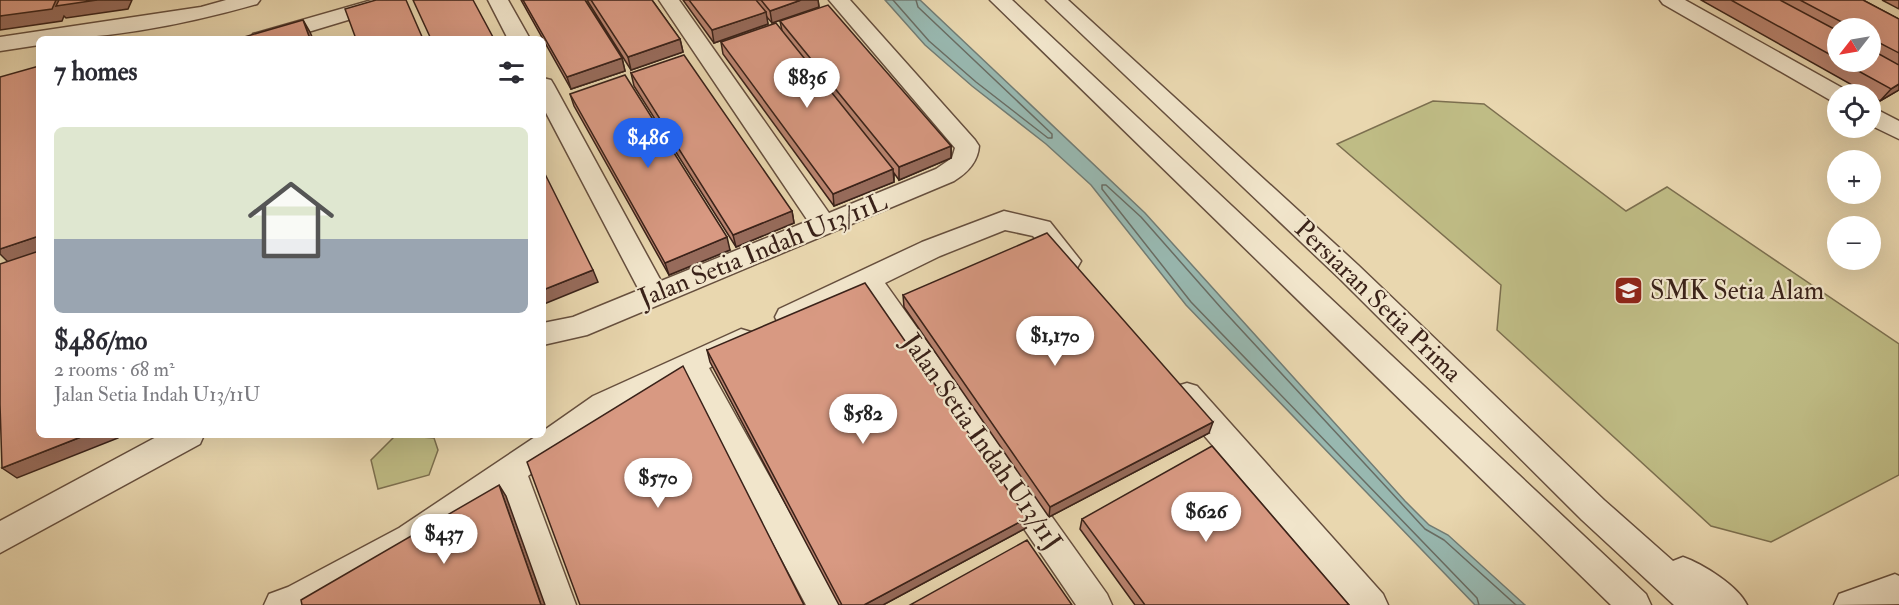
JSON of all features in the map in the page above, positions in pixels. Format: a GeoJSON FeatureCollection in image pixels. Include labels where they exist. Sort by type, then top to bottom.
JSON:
{"type":"FeatureCollection","features":[{"type":"Feature","properties":{"kind":"street"},"geometry":{"type":"LineString","coordinates":[[37,36],[164,9],[202,13],[250,0]]}},
{"type":"Feature","properties":{"kind":"street"},"geometry":{"type":"LineString","coordinates":[[271,36],[394,0]]}},
{"type":"Feature","properties":{"kind":"street"},"geometry":{"type":"LineString","coordinates":[[498,0],[517,36]]}},
{"type":"Feature","properties":{"kind":"street"},"geometry":{"type":"LineString","coordinates":[[669,0],[823,224]]}},
{"type":"Feature","properties":{"kind":"street","name":"Jalan Setia Indah U13/11L"},"geometry":{"type":"LineString","coordinates":[[546,333],[577,327],[945,175],[959,166],[967,154],[968,146],[838,0]]}},
{"type":"Feature","properties":{"kind":"street","name":"Persiaran Setia Prima"},"geometry":{"type":"LineString","coordinates":[[1000,0],[1631,603]]}},
{"type":"Feature","properties":{"kind":"street","name":"Persiaran Setia Prima"},"geometry":{"type":"LineString","coordinates":[[1056,0],[1349,272],[1593,510],[1698,605]]}},
{"type":"Feature","properties":{"kind":"street"},"geometry":{"type":"LineString","coordinates":[[1670,0],[1827,89]]}},
{"type":"Feature","properties":{"kind":"street"},"geometry":{"type":"LineString","coordinates":[[336,17],[342,36]]}},
{"type":"Feature","properties":{"kind":"street"},"geometry":{"type":"LineString","coordinates":[[0,44],[36,36]]}},
{"type":"Feature","properties":{"kind":"street"},"geometry":{"type":"LineString","coordinates":[[546,91],[654,294]]}},
{"type":"Feature","properties":{"kind":"street"},"geometry":{"type":"LineString","coordinates":[[1881,120],[1899,131]]}},
{"type":"Feature","properties":{"kind":"street"},"geometry":{"type":"LineString","coordinates":[[291,603],[410,538],[511,471],[603,405],[931,249],[1004,220],[1041,229],[1088,283]]}},
{"type":"Feature","properties":{"kind":"street","name":"Jalan Setia Indah U13/11J"},"geometry":{"type":"LineString","coordinates":[[868,279],[1095,605]]}},
{"type":"Feature","properties":{"kind":"street"},"geometry":{"type":"LineString","coordinates":[[692,363],[824,605]]}},
{"type":"Feature","properties":{"kind":"street"},"geometry":{"type":"LineString","coordinates":[[1167,372],[1371,605]]}},
{"type":"Feature","properties":{"kind":"street"},"geometry":{"type":"LineString","coordinates":[[0,538],[144,457],[183,438]]}},
{"type":"Feature","properties":{"kind":"street"},"geometry":{"type":"LineString","coordinates":[[511,471],[559,605]]}},
{"type":"Feature","properties":{"kind":"street"},"geometry":{"type":"LineString","coordinates":[[1593,510],[1730,605]]}},
{"type":"Feature","properties":{"kind":"street"},"geometry":{"type":"LineString","coordinates":[[1851,605],[1890,594]]}},
{"type":"Feature","properties":{"kind":"shaded area","name":"SMK Setia Alam"},"geometry":{"type":"Polygon","coordinates":[[[1433,101],[1484,104],[1626,211],[1667,187],[1899,344],[1899,475],[1771,542],[1711,526],[1497,330],[1501,285],[1337,144],[1433,101]]]}},
{"type":"Feature","properties":{"kind":"shaded area"},"geometry":{"type":"Polygon","coordinates":[[[393,438],[434,438],[438,450],[429,475],[378,489],[371,460],[393,438]]]}},
{"type":"Feature","properties":{"kind":"water"},"geometry":{"type":"Polygon","coordinates":[[[885,0],[920,0],[1145,213],[1429,525],[1448,535],[1525,605],[1475,605],[1186,305],[1091,185],[1046,144],[972,86],[925,45],[885,0]]]}},
{"type":"Feature","properties":{"kind":"building"},"geometry":{"type":"Polygon","coordinates":[[[0,0],[56,0],[52,9],[0,16],[0,0]]]}},
{"type":"Feature","properties":{"kind":"building"},"geometry":{"type":"Polygon","coordinates":[[[59,0],[97,0],[56,6],[59,0]]]}},
{"type":"Feature","properties":{"kind":"building"},"geometry":{"type":"Polygon","coordinates":[[[376,0],[406,0],[422,36],[355,36],[345,9],[376,0]]]}},
{"type":"Feature","properties":{"kind":"building"},"geometry":{"type":"Polygon","coordinates":[[[413,0],[473,0],[492,36],[430,36],[413,0]]]}},
{"type":"Feature","properties":{"kind":"building"},"geometry":{"type":"Polygon","coordinates":[[[523,0],[585,0],[622,58],[567,77],[546,40],[546,36],[544,36],[523,0]]]}},
{"type":"Feature","properties":{"kind":"building"},"geometry":{"type":"Polygon","coordinates":[[[591,0],[652,0],[680,39],[628,57],[591,0]]]}},
{"type":"Feature","properties":{"kind":"building"},"geometry":{"type":"Polygon","coordinates":[[[689,0],[756,0],[766,12],[712,30],[689,0]]]}},
{"type":"Feature","properties":{"kind":"building"},"geometry":{"type":"Polygon","coordinates":[[[761,0],[801,0],[770,11],[761,0]]]}},
{"type":"Feature","properties":{"kind":"building"},"geometry":{"type":"Polygon","coordinates":[[[1731,0],[1780,0],[1827,25],[1827,53],[1731,0]]]}},
{"type":"Feature","properties":{"kind":"building"},"geometry":{"type":"Polygon","coordinates":[[[1800,0],[1863,0],[1899,19],[1899,53],[1881,44],[1881,18],[1834,18],[1800,0]]]}},
{"type":"Feature","properties":{"kind":"building"},"geometry":{"type":"Polygon","coordinates":[[[828,5],[951,146],[899,167],[780,21],[828,5]]]}},
{"type":"Feature","properties":{"kind":"building"},"geometry":{"type":"Polygon","coordinates":[[[303,20],[309,36],[247,36],[303,20]]]}},
{"type":"Feature","properties":{"kind":"building"},"geometry":{"type":"Polygon","coordinates":[[[776,23],[893,169],[833,194],[721,42],[776,23]]]}},
{"type":"Feature","properties":{"kind":"building"},"geometry":{"type":"Polygon","coordinates":[[[684,55],[792,211],[733,235],[631,73],[684,55]]]}},
{"type":"Feature","properties":{"kind":"building"},"geometry":{"type":"Polygon","coordinates":[[[1881,55],[1899,65],[1899,84],[1891,89],[1860,72],[1881,72],[1881,55]]]}},
{"type":"Feature","properties":{"kind":"building"},"geometry":{"type":"Polygon","coordinates":[[[36,67],[36,237],[0,249],[0,77],[36,67]]]}},
{"type":"Feature","properties":{"kind":"building"},"geometry":{"type":"Polygon","coordinates":[[[625,75],[727,237],[665,263],[570,94],[625,75]]]}},
{"type":"Feature","properties":{"kind":"building"},"geometry":{"type":"Polygon","coordinates":[[[546,176],[593,270],[546,289],[546,176]]]}},
{"type":"Feature","properties":{"kind":"building"},"geometry":{"type":"Polygon","coordinates":[[[1047,233],[1213,422],[1050,507],[903,295],[1047,233]]]}},
{"type":"Feature","properties":{"kind":"building"},"geometry":{"type":"Polygon","coordinates":[[[36,252],[36,438],[78,438],[2,468],[0,404],[0,264],[36,252]]]}},
{"type":"Feature","properties":{"kind":"building"},"geometry":{"type":"Polygon","coordinates":[[[865,283],[1027,518],[864,605],[842,605],[707,350],[865,283]]]}},
{"type":"Feature","properties":{"kind":"building"},"geometry":{"type":"Polygon","coordinates":[[[683,366],[804,605],[580,605],[527,462],[683,366]]]}},
{"type":"Feature","properties":{"kind":"building"},"geometry":{"type":"Polygon","coordinates":[[[1212,446],[1349,605],[1145,605],[1082,519],[1212,446]]]}},
{"type":"Feature","properties":{"kind":"building"},"geometry":{"type":"Polygon","coordinates":[[[499,485],[541,605],[302,605],[301,600],[499,485]]]}},
{"type":"Feature","properties":{"kind":"building"},"geometry":{"type":"Polygon","coordinates":[[[1027,540],[1072,605],[910,605],[1027,540]]]}},
{"type":"Feature","properties":{"kind":"place","name":"SMK Setia Alam"},"geometry":{"type":"Point","coordinates":[1629,291]}}]}
